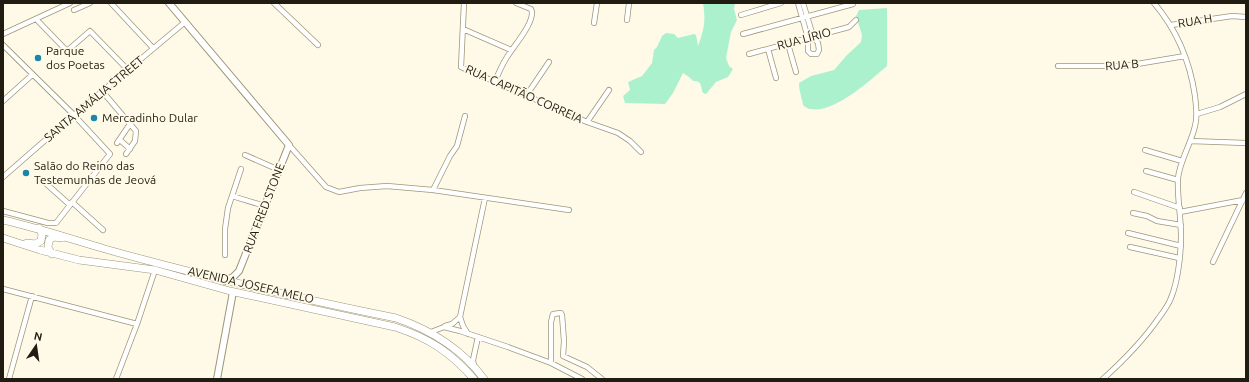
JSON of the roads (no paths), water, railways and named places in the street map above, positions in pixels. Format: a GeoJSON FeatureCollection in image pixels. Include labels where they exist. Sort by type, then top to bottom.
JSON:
{"type":"FeatureCollection","features":[{"type":"Feature","properties":{"kind":"main road","name":"AVENIDA JOSEFA MELO"},"geometry":{"type":"LineString","coordinates":[[3,220],[25,221],[39,228],[104,249],[225,281],[396,318],[431,332],[456,349],[484,379]]}},
{"type":"Feature","properties":{"kind":"main road"},"geometry":{"type":"LineString","coordinates":[[15,242],[39,243],[42,234],[39,228]]}},
{"type":"Feature","properties":{"kind":"main road"},"geometry":{"type":"LineString","coordinates":[[52,254],[48,246],[51,238],[57,237],[74,239]]}},
{"type":"Feature","properties":{"kind":"main road","name":"AVENIDA JOSEFA MELO"},"geometry":{"type":"LineString","coordinates":[[3,238],[52,254],[79,260],[155,270],[233,292],[395,327],[414,333],[440,348],[464,368],[474,379]]}},
{"type":"Feature","properties":{"kind":"street"},"geometry":{"type":"LineString","coordinates":[[3,34],[70,3]]}},
{"type":"Feature","properties":{"kind":"street"},"geometry":{"type":"LineString","coordinates":[[74,10],[90,3]]}},
{"type":"Feature","properties":{"kind":"street"},"geometry":{"type":"LineString","coordinates":[[111,3],[153,48]]}},
{"type":"Feature","properties":{"kind":"street"},"geometry":{"type":"LineString","coordinates":[[169,3],[326,187],[339,192],[360,188],[387,186],[433,190],[569,210]]}},
{"type":"Feature","properties":{"kind":"street"},"geometry":{"type":"LineString","coordinates":[[274,3],[318,45]]}},
{"type":"Feature","properties":{"kind":"street","name":"RUA CAPITÃO CORREIA"},"geometry":{"type":"LineString","coordinates":[[464,3],[461,67],[587,122],[623,136],[641,152]]}},
{"type":"Feature","properties":{"kind":"street"},"geometry":{"type":"LineString","coordinates":[[495,82],[511,50],[525,31],[531,18],[532,11],[528,7],[516,3]]}},
{"type":"Feature","properties":{"kind":"street"},"geometry":{"type":"LineString","coordinates":[[594,23],[597,3]]}},
{"type":"Feature","properties":{"kind":"street"},"geometry":{"type":"LineString","coordinates":[[627,20],[629,3]]}},
{"type":"Feature","properties":{"kind":"street"},"geometry":{"type":"LineString","coordinates":[[741,15],[782,3]]}},
{"type":"Feature","properties":{"kind":"street"},"geometry":{"type":"LineString","coordinates":[[798,3],[802,18],[811,37]]}},
{"type":"Feature","properties":{"kind":"street"},"geometry":{"type":"LineString","coordinates":[[803,3],[808,17],[811,37]]}},
{"type":"Feature","properties":{"kind":"street"},"geometry":{"type":"LineString","coordinates":[[832,3],[834,9]]}},
{"type":"Feature","properties":{"kind":"street","name":"RUA H"},"geometry":{"type":"LineString","coordinates":[[1154,3],[1170,25],[1232,16],[1246,17]]}},
{"type":"Feature","properties":{"kind":"street"},"geometry":{"type":"LineString","coordinates":[[743,34],[852,4]]}},
{"type":"Feature","properties":{"kind":"street"},"geometry":{"type":"LineString","coordinates":[[36,19],[67,51],[90,30],[128,70]]}},
{"type":"Feature","properties":{"kind":"street","name":"RUA LÍRIO"},"geometry":{"type":"LineString","coordinates":[[749,54],[850,27],[856,20]]}},
{"type":"Feature","properties":{"kind":"street","name":"SANTA AMÁLIA STREET"},"geometry":{"type":"LineString","coordinates":[[3,177],[74,114],[185,22]]}},
{"type":"Feature","properties":{"kind":"street"},"geometry":{"type":"LineString","coordinates":[[1103,379],[1127,358],[1143,340],[1166,307],[1173,291],[1181,246],[1178,180],[1182,161],[1195,126],[1197,114],[1191,73],[1185,56],[1170,25]]}},
{"type":"Feature","properties":{"kind":"street"},"geometry":{"type":"LineString","coordinates":[[463,29],[511,50]]}},
{"type":"Feature","properties":{"kind":"street"},"geometry":{"type":"LineString","coordinates":[[788,44],[796,72]]}},
{"type":"Feature","properties":{"kind":"street"},"geometry":{"type":"LineString","coordinates":[[3,45],[32,75],[74,114],[110,154],[55,224],[25,221],[3,211]]}},
{"type":"Feature","properties":{"kind":"street"},"geometry":{"type":"LineString","coordinates":[[768,49],[776,78]]}},
{"type":"Feature","properties":{"kind":"street","name":"RUA B"},"geometry":{"type":"LineString","coordinates":[[1058,66],[1125,66],[1185,56]]}},
{"type":"Feature","properties":{"kind":"street"},"geometry":{"type":"LineString","coordinates":[[526,96],[549,62]]}},
{"type":"Feature","properties":{"kind":"street"},"geometry":{"type":"LineString","coordinates":[[3,101],[32,75]]}},
{"type":"Feature","properties":{"kind":"street"},"geometry":{"type":"LineString","coordinates":[[587,122],[610,90]]}},
{"type":"Feature","properties":{"kind":"street"},"geometry":{"type":"LineString","coordinates":[[102,91],[135,129],[135,141],[126,154]]}},
{"type":"Feature","properties":{"kind":"street"},"geometry":{"type":"LineString","coordinates":[[1197,114],[1220,107],[1246,94]]}},
{"type":"Feature","properties":{"kind":"street"},"geometry":{"type":"LineString","coordinates":[[433,190],[456,146],[465,116]]}},
{"type":"Feature","properties":{"kind":"street"},"geometry":{"type":"LineString","coordinates":[[130,124],[118,142],[130,149]]}},
{"type":"Feature","properties":{"kind":"street"},"geometry":{"type":"LineString","coordinates":[[1190,141],[1246,143]]}},
{"type":"Feature","properties":{"kind":"street","name":"RUA FRED STONE"},"geometry":{"type":"LineString","coordinates":[[239,271],[289,145]]}},
{"type":"Feature","properties":{"kind":"street"},"geometry":{"type":"LineString","coordinates":[[1145,150],[1182,161]]}},
{"type":"Feature","properties":{"kind":"street"},"geometry":{"type":"LineString","coordinates":[[245,155],[279,170]]}},
{"type":"Feature","properties":{"kind":"street"},"geometry":{"type":"LineString","coordinates":[[225,255],[226,219],[241,169]]}},
{"type":"Feature","properties":{"kind":"street"},"geometry":{"type":"LineString","coordinates":[[1146,171],[1178,180]]}},
{"type":"Feature","properties":{"kind":"street"},"geometry":{"type":"LineString","coordinates":[[42,180],[103,230]]}},
{"type":"Feature","properties":{"kind":"street"},"geometry":{"type":"LineString","coordinates":[[1134,192],[1180,210],[1243,200]]}},
{"type":"Feature","properties":{"kind":"street"},"geometry":{"type":"LineString","coordinates":[[1213,262],[1246,193]]}},
{"type":"Feature","properties":{"kind":"street"},"geometry":{"type":"LineString","coordinates":[[232,196],[265,206]]}},
{"type":"Feature","properties":{"kind":"street"},"geometry":{"type":"LineString","coordinates":[[468,334],[460,317],[485,198]]}},
{"type":"Feature","properties":{"kind":"street"},"geometry":{"type":"LineString","coordinates":[[1133,213],[1147,216],[1157,221],[1181,225]]}},
{"type":"Feature","properties":{"kind":"street"},"geometry":{"type":"LineString","coordinates":[[1128,233],[1181,246]]}},
{"type":"Feature","properties":{"kind":"street"},"geometry":{"type":"LineString","coordinates":[[1130,247],[1179,258]]}},
{"type":"Feature","properties":{"kind":"street"},"geometry":{"type":"LineString","coordinates":[[116,379],[137,324],[155,270]]}},
{"type":"Feature","properties":{"kind":"street"},"geometry":{"type":"LineString","coordinates":[[225,281],[239,271]]}},
{"type":"Feature","properties":{"kind":"street"},"geometry":{"type":"LineString","coordinates":[[239,271],[240,278],[244,285]]}},
{"type":"Feature","properties":{"kind":"street"},"geometry":{"type":"LineString","coordinates":[[3,289],[137,324]]}},
{"type":"Feature","properties":{"kind":"street"},"geometry":{"type":"LineString","coordinates":[[217,379],[233,292]]}},
{"type":"Feature","properties":{"kind":"street"},"geometry":{"type":"LineString","coordinates":[[9,379],[32,296]]}},
{"type":"Feature","properties":{"kind":"street"},"geometry":{"type":"LineString","coordinates":[[551,363],[551,322],[553,314],[561,313],[564,333],[563,356],[587,367],[602,379]]}},
{"type":"Feature","properties":{"kind":"street"},"geometry":{"type":"LineString","coordinates":[[431,332],[452,324],[460,317]]}},
{"type":"Feature","properties":{"kind":"street"},"geometry":{"type":"LineString","coordinates":[[444,327],[478,337],[551,363],[582,379]]}},
{"type":"Feature","properties":{"kind":"street"},"geometry":{"type":"LineString","coordinates":[[474,367],[473,360],[478,337]]}},
{"type":"Feature","properties":{"kind":"place","name":"Parque dos Poetas"},"geometry":{"type":"Point","coordinates":[38,58]}},
{"type":"Feature","properties":{"kind":"place","name":"Mercadinho Dular"},"geometry":{"type":"Point","coordinates":[94,118]}},
{"type":"Feature","properties":{"kind":"place","name":"Salão do Reino das Testemunhas de Jeová"},"geometry":{"type":"Point","coordinates":[26,173]}}]}
